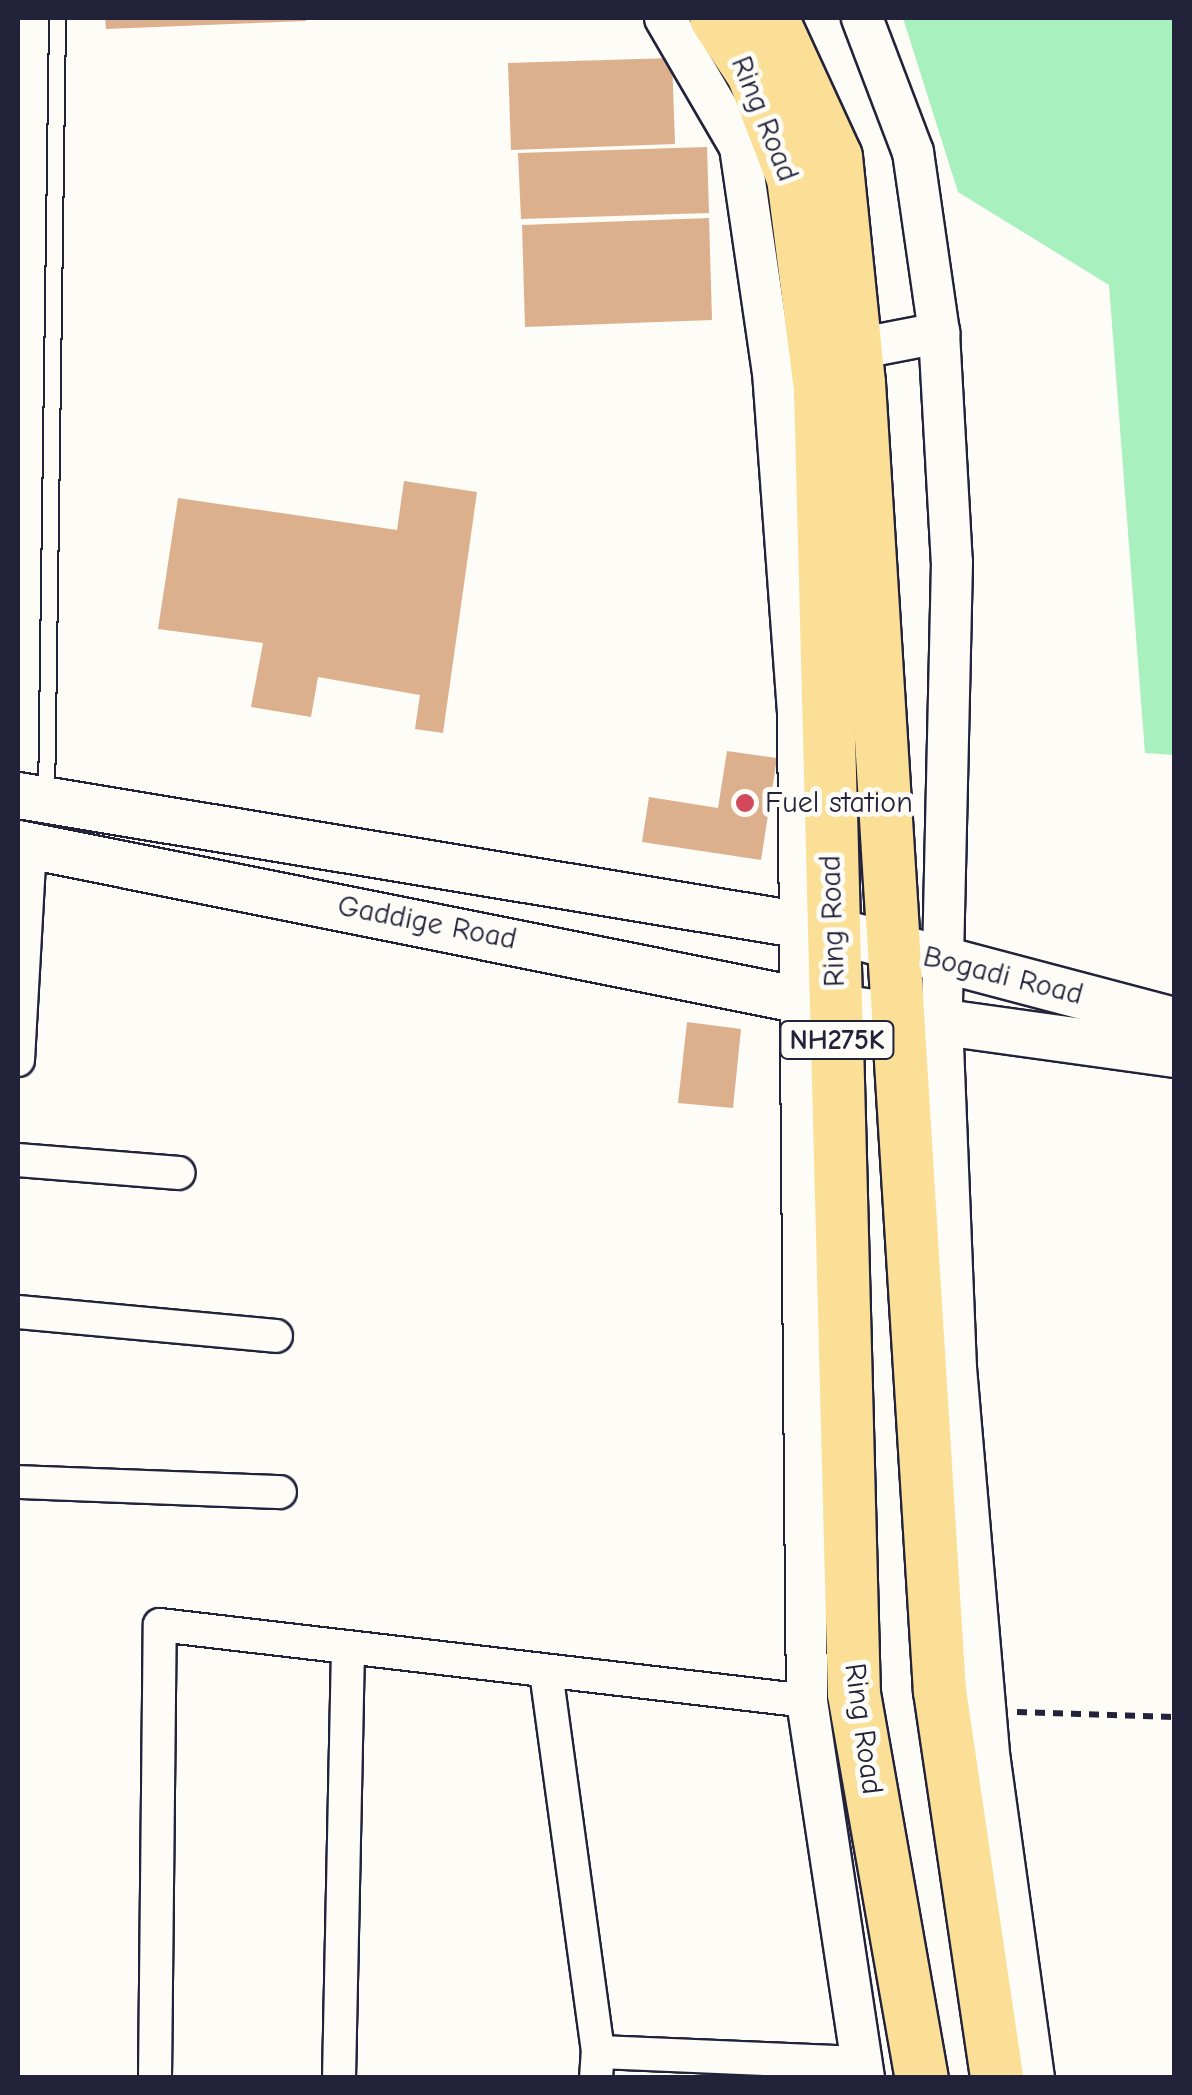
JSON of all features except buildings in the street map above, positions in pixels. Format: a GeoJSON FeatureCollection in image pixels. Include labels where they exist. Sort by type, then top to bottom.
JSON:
{"type":"FeatureCollection","features":[{"type":"Feature","properties":{"kind":"highway","name":"Ring Road"},"geometry":{"type":"LineString","coordinates":[[716,18],[753,74],[793,178],[820,389],[815,927],[826,1533],[922,2078]]}},
{"type":"Feature","properties":{"kind":"highway","name":"Ring Road"},"geometry":{"type":"LineString","coordinates":[[772,18],[836,158],[920,955],[920,1018],[956,1610],[1013,2059]]}},
{"type":"Feature","properties":{"kind":"main road","name":"Gaddige Road"},"geometry":{"type":"LineString","coordinates":[[32,798],[815,927]]}},
{"type":"Feature","properties":{"kind":"main road","name":"Gaddige Road"},"geometry":{"type":"LineString","coordinates":[[24,845],[818,1004]]}},
{"type":"Feature","properties":{"kind":"main road","name":"Bogadi Road"},"geometry":{"type":"LineString","coordinates":[[815,927],[1174,1020]]}},
{"type":"Feature","properties":{"kind":"main road","name":"Bogadi Road"},"geometry":{"type":"LineString","coordinates":[[818,1004],[1174,1054]]}},
{"type":"Feature","properties":{"kind":"street"},"geometry":{"type":"LineString","coordinates":[[665,18],[740,147],[773,372],[815,927]]}},
{"type":"Feature","properties":{"kind":"street"},"geometry":{"type":"LineString","coordinates":[[862,18],[913,152],[938,333],[952,562],[920,955]]}},
{"type":"Feature","properties":{"kind":"street"},"geometry":{"type":"LineString","coordinates":[[856,350],[938,333]]}},
{"type":"Feature","properties":{"kind":"street"},"geometry":{"type":"LineString","coordinates":[[18,1060],[24,845]]}},
{"type":"Feature","properties":{"kind":"street"},"geometry":{"type":"LineString","coordinates":[[18,1160],[178,1174]]}},
{"type":"Feature","properties":{"kind":"street"},"geometry":{"type":"LineString","coordinates":[[18,1312],[276,1336]]}},
{"type":"Feature","properties":{"kind":"street"},"geometry":{"type":"LineString","coordinates":[[18,1482],[280,1492]]}},
{"type":"Feature","properties":{"kind":"street"},"geometry":{"type":"LineString","coordinates":[[546,1672],[597,2065],[863,2070],[808,1701],[826,1533]]}},
{"type":"Feature","properties":{"kind":"street"},"geometry":{"type":"LineString","coordinates":[[956,1610],[986,1710],[1013,2059]]}},
{"type":"Feature","properties":{"kind":"street"},"geometry":{"type":"LineString","coordinates":[[155,2078],[160,1625],[808,1701]]}},
{"type":"Feature","properties":{"kind":"street"},"geometry":{"type":"LineString","coordinates":[[339,2078],[348,1650]]}},
{"type":"Feature","properties":{"kind":"lane"},"geometry":{"type":"LineString","coordinates":[[32,798],[57,18]]}},
{"type":"Feature","properties":{"kind":"path"},"geometry":{"type":"LineString","coordinates":[[986,1710],[1174,1718]]}},
{"type":"Feature","properties":{"kind":"green space"},"geometry":{"type":"Polygon","coordinates":[[[903,18],[1174,18],[1174,755],[1145,753],[1109,285],[958,192],[903,18]]]}},
{"type":"Feature","properties":{"kind":"place","name":"Fuel station"},"geometry":{"type":"Point","coordinates":[745,803]}}]}
